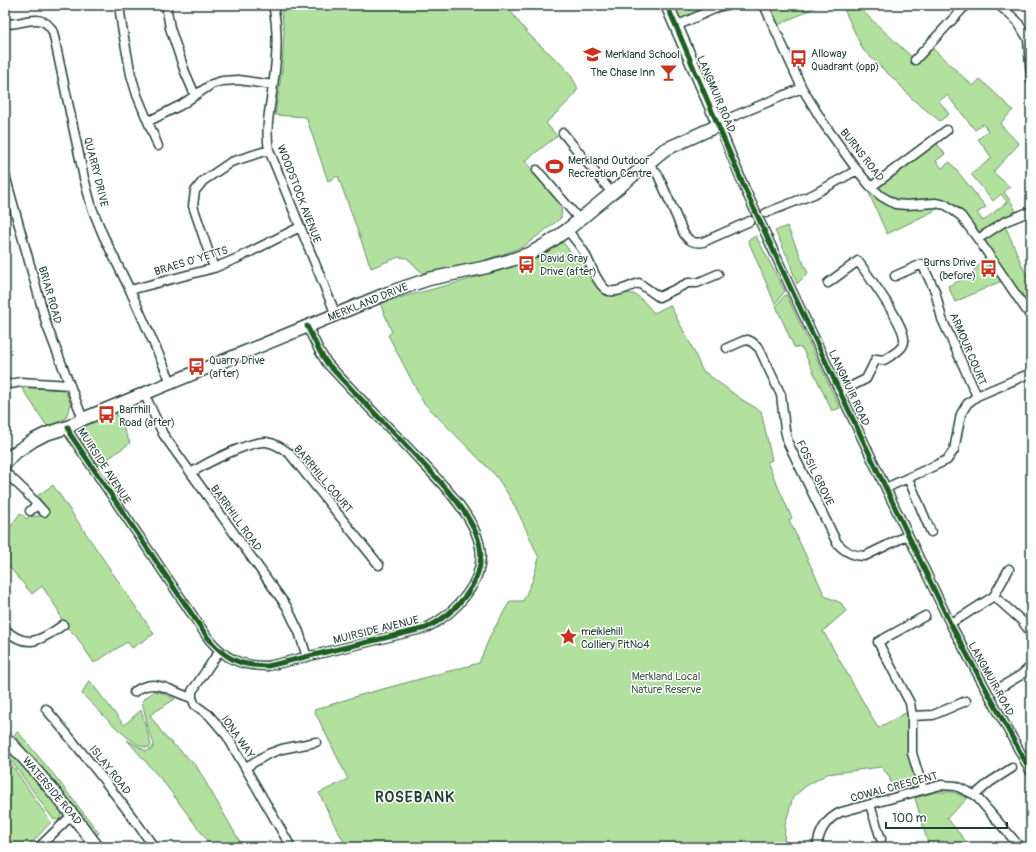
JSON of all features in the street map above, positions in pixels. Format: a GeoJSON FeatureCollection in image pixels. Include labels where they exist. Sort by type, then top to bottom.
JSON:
{"type":"FeatureCollection","features":[{"type":"Feature","properties":{"kind":"street"},"geometry":{"type":"LineString","coordinates":[[119,5],[120,20],[131,75],[158,146]]}},
{"type":"Feature","properties":{"kind":"street"},"geometry":{"type":"LineString","coordinates":[[166,5],[170,28],[185,72],[195,95]]}},
{"type":"Feature","properties":{"kind":"street","name":"WOODSTOCK AVENUE"},"geometry":{"type":"LineString","coordinates":[[273,5],[277,45],[273,85],[267,121],[269,150],[336,314]]}},
{"type":"Feature","properties":{"kind":"street","name":"LANGMUIR ROAD"},"geometry":{"type":"LineString","coordinates":[[667,5],[723,122],[745,190],[840,392],[950,623],[1031,772]]}},
{"type":"Feature","properties":{"kind":"street"},"geometry":{"type":"LineString","coordinates":[[676,26],[723,5]]}},
{"type":"Feature","properties":{"kind":"street","name":"BURNS ROAD"},"geometry":{"type":"LineString","coordinates":[[764,5],[802,88],[824,124],[871,187],[881,196],[895,204],[907,205],[935,203],[946,205],[961,216],[1031,317]]}},
{"type":"Feature","properties":{"kind":"street"},"geometry":{"type":"LineString","coordinates":[[915,60],[966,5]]}},
{"type":"Feature","properties":{"kind":"street"},"geometry":{"type":"LineString","coordinates":[[999,5],[1018,21],[1028,39],[1031,79]]}},
{"type":"Feature","properties":{"kind":"street","name":"QUARRY DRIVE"},"geometry":{"type":"LineString","coordinates":[[5,24],[42,20],[51,26],[54,32],[84,178],[92,208],[103,235],[172,382]]}},
{"type":"Feature","properties":{"kind":"street"},"geometry":{"type":"LineString","coordinates":[[148,120],[181,105],[212,84],[226,80],[239,80],[273,85]]}},
{"type":"Feature","properties":{"kind":"street"},"geometry":{"type":"LineString","coordinates":[[723,122],[802,88]]}},
{"type":"Feature","properties":{"kind":"street","name":"MERKLAND DRIVE"},"geometry":{"type":"LineString","coordinates":[[5,463],[13,454],[46,434],[68,427],[144,393],[388,293],[415,283],[493,265],[525,255],[550,242],[567,230],[664,150],[723,122]]}},
{"type":"Feature","properties":{"kind":"street"},"geometry":{"type":"LineString","coordinates":[[871,187],[947,130]]}},
{"type":"Feature","properties":{"kind":"street"},"geometry":{"type":"LineString","coordinates":[[563,133],[612,193]]}},
{"type":"Feature","properties":{"kind":"street"},"geometry":{"type":"LineString","coordinates":[[214,268],[193,206],[194,191],[203,181],[231,162],[269,150]]}},
{"type":"Feature","properties":{"kind":"street"},"geometry":{"type":"LineString","coordinates":[[648,163],[658,175],[684,234],[690,241],[698,244],[750,221]]}},
{"type":"Feature","properties":{"kind":"street"},"geometry":{"type":"LineString","coordinates":[[537,170],[579,219]]}},
{"type":"Feature","properties":{"kind":"street"},"geometry":{"type":"LineString","coordinates":[[766,213],[814,194],[857,170]]}},
{"type":"Feature","properties":{"kind":"street","name":"BRIAR ROAD"},"geometry":{"type":"LineString","coordinates":[[5,175],[47,326],[83,419]]}},
{"type":"Feature","properties":{"kind":"street"},"geometry":{"type":"LineString","coordinates":[[978,239],[1004,222],[1031,211]]}},
{"type":"Feature","properties":{"kind":"street","name":"BRAES O' YETTS"},"geometry":{"type":"LineString","coordinates":[[130,290],[214,268],[238,258],[300,227]]}},
{"type":"Feature","properties":{"kind":"street"},"geometry":{"type":"LineString","coordinates":[[567,230],[583,250],[602,286],[608,291],[613,292],[639,283],[659,297],[688,283],[697,284],[718,274]]}},
{"type":"Feature","properties":{"kind":"street"},"geometry":{"type":"LineString","coordinates":[[828,283],[858,261],[888,304],[903,330],[904,337],[902,347],[884,360],[876,359],[866,380],[840,392]]}},
{"type":"Feature","properties":{"kind":"street","name":"ARMOUR COURT"},"geometry":{"type":"LineString","coordinates":[[895,276],[922,264],[938,298],[942,319],[977,396]]}},
{"type":"Feature","properties":{"kind":"street","name":"MUIRSIDE AVENUE"},"geometry":{"type":"LineString","coordinates":[[68,427],[70,434],[208,638],[220,650],[237,662],[256,666],[273,665],[420,630],[435,624],[453,609],[475,580],[481,557],[480,546],[471,523],[459,504],[446,488],[327,364],[307,326]]}},
{"type":"Feature","properties":{"kind":"street","name":"FOSSIL GROVE"},"geometry":{"type":"LineString","coordinates":[[727,348],[748,340],[759,348],[781,395],[788,443],[837,543],[842,549],[849,553],[865,556],[908,535]]}},
{"type":"Feature","properties":{"kind":"street"},"geometry":{"type":"LineString","coordinates":[[886,488],[947,460],[954,450],[961,414],[967,404],[977,396],[1031,373]]}},
{"type":"Feature","properties":{"kind":"street"},"geometry":{"type":"LineString","coordinates":[[5,385],[21,382],[70,385]]}},
{"type":"Feature","properties":{"kind":"street","name":"BARRHILL ROAD"},"geometry":{"type":"LineString","coordinates":[[144,393],[163,434],[287,607],[299,632],[307,657]]}},
{"type":"Feature","properties":{"kind":"street","name":"BARRHILL COURT"},"geometry":{"type":"LineString","coordinates":[[191,473],[201,466],[248,446],[266,442],[282,447],[293,458],[379,565]]}},
{"type":"Feature","properties":{"kind":"street"},"geometry":{"type":"LineString","coordinates":[[5,472],[38,504],[44,512]]}},
{"type":"Feature","properties":{"kind":"street"},"geometry":{"type":"LineString","coordinates":[[908,478],[931,532]]}},
{"type":"Feature","properties":{"kind":"street"},"geometry":{"type":"LineString","coordinates":[[30,511],[38,504]]}},
{"type":"Feature","properties":{"kind":"street"},"geometry":{"type":"LineString","coordinates":[[950,623],[994,596],[1009,569]]}},
{"type":"Feature","properties":{"kind":"street"},"geometry":{"type":"LineString","coordinates":[[994,596],[1022,621],[1031,633]]}},
{"type":"Feature","properties":{"kind":"street"},"geometry":{"type":"LineString","coordinates":[[923,789],[912,753],[912,716],[910,703],[878,642],[925,616]]}},
{"type":"Feature","properties":{"kind":"street"},"geometry":{"type":"LineString","coordinates":[[5,629],[18,639],[32,641],[44,638],[63,625]]}},
{"type":"Feature","properties":{"kind":"street"},"geometry":{"type":"LineString","coordinates":[[192,698],[192,691],[220,650]]}},
{"type":"Feature","properties":{"kind":"street"},"geometry":{"type":"LineString","coordinates":[[1001,687],[1021,675],[1031,666]]}},
{"type":"Feature","properties":{"kind":"street","name":"IONA WAY"},"geometry":{"type":"LineString","coordinates":[[134,692],[146,685],[158,685],[192,698],[195,705],[209,715],[227,736],[291,847]]}},
{"type":"Feature","properties":{"kind":"street"},"geometry":{"type":"LineString","coordinates":[[912,716],[933,715],[966,701]]}},
{"type":"Feature","properties":{"kind":"street","name":"ISLAY ROAD"},"geometry":{"type":"LineString","coordinates":[[46,709],[90,760],[124,804],[154,847]]}},
{"type":"Feature","properties":{"kind":"street","name":"WATERSIDE ROAD"},"geometry":{"type":"LineString","coordinates":[[5,738],[46,780],[97,847]]}},
{"type":"Feature","properties":{"kind":"street"},"geometry":{"type":"LineString","coordinates":[[246,767],[268,754],[282,749],[316,742]]}},
{"type":"Feature","properties":{"kind":"street"},"geometry":{"type":"LineString","coordinates":[[975,795],[990,782],[1012,768]]}},
{"type":"Feature","properties":{"kind":"street","name":"COWAL CRESCENT"},"geometry":{"type":"LineString","coordinates":[[817,847],[820,832],[823,826],[834,815],[941,785],[956,786],[975,795],[1020,847]]}},
{"type":"Feature","properties":{"kind":"street"},"geometry":{"type":"LineString","coordinates":[[870,805],[881,839]]}},
{"type":"Feature","properties":{"kind":"street"},"geometry":{"type":"LineString","coordinates":[[39,847],[73,814]]}},
{"type":"Feature","properties":{"kind":"green space"},"geometry":{"type":"Polygon","coordinates":[[[281,5],[507,5],[535,41],[567,70],[578,89],[570,100],[546,123],[557,136],[525,161],[549,191],[562,204],[561,218],[523,247],[478,263],[422,273],[407,258],[399,257],[371,268],[338,176],[328,181],[306,117],[275,115],[282,69],[284,33],[281,5]]]}},
{"type":"Feature","properties":{"kind":"green space"},"geometry":{"type":"Polygon","coordinates":[[[667,5],[723,5],[682,23],[667,5]]]}},
{"type":"Feature","properties":{"kind":"green space"},"geometry":{"type":"Polygon","coordinates":[[[764,5],[820,5],[774,27],[764,5]]]}},
{"type":"Feature","properties":{"kind":"green space"},"geometry":{"type":"Polygon","coordinates":[[[842,5],[856,5],[915,60],[929,45],[973,86],[980,79],[1013,110],[1000,124],[1019,144],[993,172],[1010,187],[1004,192],[1012,203],[1018,216],[1004,223],[1024,270],[1031,282],[1031,317],[1006,279],[955,302],[948,286],[968,277],[981,263],[988,252],[946,205],[887,234],[867,189],[934,140],[945,154],[936,161],[942,168],[950,162],[986,207],[977,213],[983,221],[1007,202],[1001,194],[993,201],[971,174],[992,158],[978,139],[988,131],[983,124],[975,130],[947,95],[939,101],[949,114],[940,121],[911,98],[900,85],[863,50],[842,5]]]}},
{"type":"Feature","properties":{"kind":"green space"},"geometry":{"type":"Polygon","coordinates":[[[787,226],[808,273],[797,284],[788,258],[775,231],[787,226]]]}},
{"type":"Feature","properties":{"kind":"green space"},"geometry":{"type":"Polygon","coordinates":[[[756,236],[785,291],[775,304],[748,240],[756,236]]]}},
{"type":"Feature","properties":{"kind":"green space","name":"Merkland Local Nature Reserve"},"geometry":{"type":"Polygon","coordinates":[[[561,240],[606,296],[634,294],[638,296],[654,313],[670,305],[702,370],[741,399],[761,411],[772,460],[767,462],[792,518],[789,520],[825,596],[841,603],[846,611],[823,631],[878,728],[911,710],[912,753],[923,789],[896,798],[889,776],[881,767],[827,774],[806,786],[793,797],[785,825],[784,847],[347,847],[319,793],[348,779],[314,710],[357,696],[479,663],[491,634],[510,601],[523,601],[533,579],[539,558],[518,512],[496,476],[423,402],[388,335],[392,332],[380,303],[467,280],[536,258],[561,240]]]}},
{"type":"Feature","properties":{"kind":"green space"},"geometry":{"type":"Polygon","coordinates":[[[786,294],[840,408],[832,411],[802,348],[794,347],[776,306],[786,294]]]}},
{"type":"Feature","properties":{"kind":"green space"},"geometry":{"type":"Polygon","coordinates":[[[21,387],[65,390],[71,405],[65,419],[47,426],[21,387]]]}},
{"type":"Feature","properties":{"kind":"green space"},"geometry":{"type":"Polygon","coordinates":[[[116,412],[130,443],[98,466],[80,440],[84,425],[116,412]]]}},
{"type":"Feature","properties":{"kind":"green space"},"geometry":{"type":"Polygon","coordinates":[[[53,485],[154,634],[132,648],[127,642],[94,663],[76,636],[62,622],[58,610],[42,586],[32,594],[5,562],[5,535],[20,513],[27,519],[30,515],[32,517],[40,516],[48,509],[37,496],[53,485]]]}},
{"type":"Feature","properties":{"kind":"green space"},"geometry":{"type":"Polygon","coordinates":[[[89,680],[124,725],[141,710],[151,745],[150,747],[144,747],[125,736],[82,694],[89,680]]]}},
{"type":"Feature","properties":{"kind":"green space"},"geometry":{"type":"Polygon","coordinates":[[[154,691],[163,693],[175,699],[150,715],[165,737],[197,767],[243,847],[212,847],[165,784],[127,740],[146,751],[152,749],[154,744],[149,732],[142,701],[154,691]]]}},
{"type":"Feature","properties":{"kind":"green space"},"geometry":{"type":"Polygon","coordinates":[[[18,732],[99,833],[95,837],[60,790],[20,745],[22,744],[14,735],[18,732]]]}},
{"type":"Feature","properties":{"kind":"green space"},"geometry":{"type":"Polygon","coordinates":[[[7,749],[12,755],[14,753],[61,808],[62,814],[59,820],[53,819],[5,752],[7,749]]]}},
{"type":"Feature","properties":{"kind":"green space"},"geometry":{"type":"Polygon","coordinates":[[[5,755],[51,822],[28,847],[5,847],[5,755]]]}},
{"type":"Feature","properties":{"kind":"green space"},"geometry":{"type":"Polygon","coordinates":[[[935,792],[953,792],[968,798],[947,818],[967,843],[968,847],[929,847],[915,798],[935,792]]]}},
{"type":"Feature","properties":{"kind":"cycle path"},"geometry":{"type":"LineString","coordinates":[[667,5],[745,189],[792,291],[950,623],[1031,772]]}},
{"type":"Feature","properties":{"kind":"cycle path"},"geometry":{"type":"LineString","coordinates":[[68,427],[70,434],[208,638],[221,651],[234,660],[249,665],[268,666],[426,628],[448,614],[466,595],[473,584],[481,560],[480,547],[476,534],[462,509],[443,485],[327,363],[307,326]]}},
{"type":"Feature","properties":{"kind":"place","name":"Merkland School"},"geometry":{"type":"Point","coordinates":[592,54]}},
{"type":"Feature","properties":{"kind":"place","name":"Alloway Quadrant (opp)"},"geometry":{"type":"Point","coordinates":[798,59]}},
{"type":"Feature","properties":{"kind":"place","name":"The Chase Inn"},"geometry":{"type":"Point","coordinates":[668,72]}},
{"type":"Feature","properties":{"kind":"place","name":"Merkland Outdoor Recreation Centre"},"geometry":{"type":"Point","coordinates":[555,166]}},
{"type":"Feature","properties":{"kind":"place","name":"David Gray Drive (after)"},"geometry":{"type":"Point","coordinates":[527,264]}},
{"type":"Feature","properties":{"kind":"place","name":"Burns Drive (before)"},"geometry":{"type":"Point","coordinates":[989,268]}},
{"type":"Feature","properties":{"kind":"place","name":"Quarry Drive (after)"},"geometry":{"type":"Point","coordinates":[196,366]}},
{"type":"Feature","properties":{"kind":"place","name":"Barrhill Road (after)"},"geometry":{"type":"Point","coordinates":[106,415]}},
{"type":"Feature","properties":{"kind":"place","name":"meiklehill Colliery PitNo4"},"geometry":{"type":"Point","coordinates":[568,637]}},
{"type":"Feature","properties":{"kind":"district","name":"ROSEBANK"},"geometry":{"type":"Point","coordinates":[415,797]}}]}
